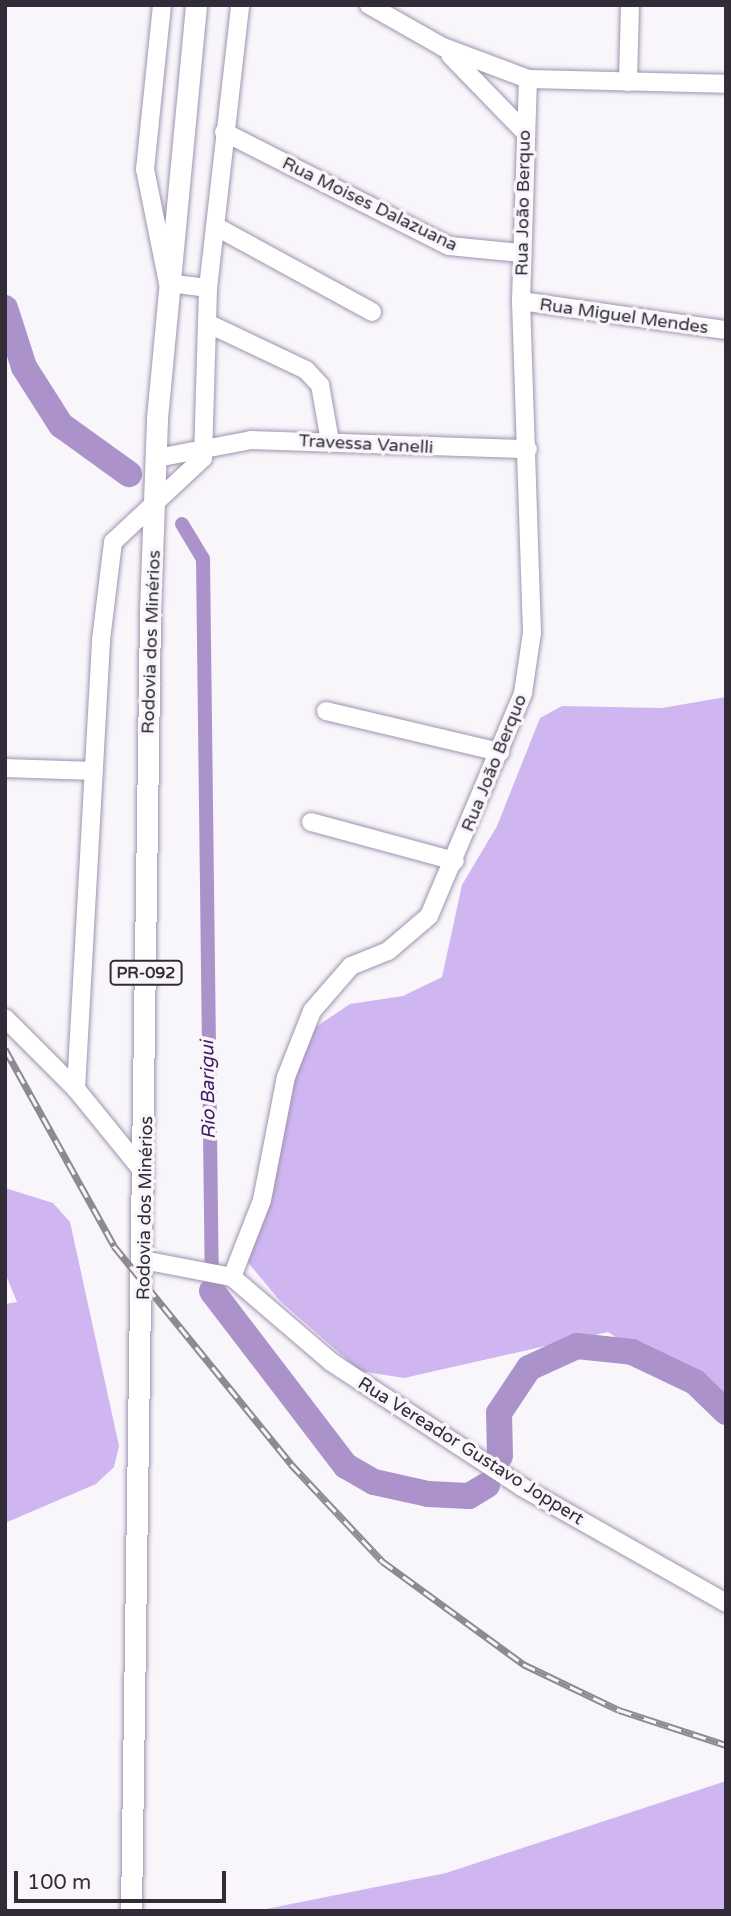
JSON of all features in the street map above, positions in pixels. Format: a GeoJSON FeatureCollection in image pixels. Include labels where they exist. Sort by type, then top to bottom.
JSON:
{"type":"FeatureCollection","features":[{"type":"Feature","properties":{"kind":"main road"},"geometry":{"type":"LineString","coordinates":[[185,5],[192,36]]}},
{"type":"Feature","properties":{"kind":"main road","name":"Rodovia dos Minérios"},"geometry":{"type":"LineString","coordinates":[[131,1911],[146,1175],[147,763],[157,458],[169,283],[196,5]]}},
{"type":"Feature","properties":{"kind":"street"},"geometry":{"type":"LineString","coordinates":[[162,5],[144,135],[169,283],[208,288]]}},
{"type":"Feature","properties":{"kind":"street"},"geometry":{"type":"LineString","coordinates":[[76,1089],[94,771],[113,542],[190,476],[205,446],[208,288],[240,5]]}},
{"type":"Feature","properties":{"kind":"street"},"geometry":{"type":"LineString","coordinates":[[369,5],[443,47],[528,79],[726,84]]}},
{"type":"Feature","properties":{"kind":"street"},"geometry":{"type":"LineString","coordinates":[[628,82],[630,5]]}},
{"type":"Feature","properties":{"kind":"street"},"geometry":{"type":"LineString","coordinates":[[443,47],[524,132]]}},
{"type":"Feature","properties":{"kind":"street","name":"Rua João Berquo"},"geometry":{"type":"LineString","coordinates":[[232,1277],[261,1199],[286,1077],[312,1011],[351,966],[414,934],[455,861],[500,752],[530,668],[528,449],[521,253],[528,79]]}},
{"type":"Feature","properties":{"kind":"street","name":"Rua Moises Dalazuana"},"geometry":{"type":"LineString","coordinates":[[224,132],[449,246],[521,253]]}},
{"type":"Feature","properties":{"kind":"street"},"geometry":{"type":"LineString","coordinates":[[215,226],[372,312]]}},
{"type":"Feature","properties":{"kind":"street","name":"Rua Miguel Mendes"},"geometry":{"type":"LineString","coordinates":[[522,301],[726,330]]}},
{"type":"Feature","properties":{"kind":"street"},"geometry":{"type":"LineString","coordinates":[[207,323],[306,370],[320,385],[330,441]]}},
{"type":"Feature","properties":{"kind":"street","name":"Travessa Vanelli"},"geometry":{"type":"LineString","coordinates":[[157,458],[205,446],[330,441],[394,449],[528,449]]}},
{"type":"Feature","properties":{"kind":"street"},"geometry":{"type":"LineString","coordinates":[[326,711],[500,752]]}},
{"type":"Feature","properties":{"kind":"street"},"geometry":{"type":"LineString","coordinates":[[5,768],[94,771]]}},
{"type":"Feature","properties":{"kind":"street"},"geometry":{"type":"LineString","coordinates":[[311,822],[455,861]]}},
{"type":"Feature","properties":{"kind":"street"},"geometry":{"type":"LineString","coordinates":[[5,1018],[76,1089],[146,1175]]}},
{"type":"Feature","properties":{"kind":"street"},"geometry":{"type":"LineString","coordinates":[[143,1261],[232,1277]]}},
{"type":"Feature","properties":{"kind":"street","name":"Rua Vereador Gustavo Joppert"},"geometry":{"type":"LineString","coordinates":[[232,1277],[331,1362],[522,1487],[726,1602]]}},
{"type":"Feature","properties":{"kind":"shaded area"},"geometry":{"type":"Polygon","coordinates":[[[726,697],[726,1410],[608,1332],[404,1378],[360,1371],[280,1301],[246,1260],[292,1075],[313,1029],[350,1004],[403,996],[442,977],[462,885],[497,826],[540,718],[562,706],[662,708],[726,697]]]}},
{"type":"Feature","properties":{"kind":"shaded area"},"geometry":{"type":"Polygon","coordinates":[[[5,1188],[53,1203],[70,1222],[119,1446],[114,1467],[96,1484],[5,1523],[5,1304],[17,1302],[5,1273],[5,1188]]]}},
{"type":"Feature","properties":{"kind":"shaded area"},"geometry":{"type":"Polygon","coordinates":[[[726,1781],[726,1911],[256,1911],[446,1873],[726,1781]]]}},
{"type":"Feature","properties":{"kind":"waterway","name":"Rio Barigui"},"geometry":{"type":"LineString","coordinates":[[5,308],[24,367],[61,425],[129,474]]}},
{"type":"Feature","properties":{"kind":"waterway","name":"Rio Barigui"},"geometry":{"type":"LineString","coordinates":[[182,524],[203,559],[212,1291]]}},
{"type":"Feature","properties":{"kind":"waterway","name":"Rio Barigui"},"geometry":{"type":"LineString","coordinates":[[212,1291],[346,1466],[374,1482],[428,1494],[469,1496],[487,1485]]}},
{"type":"Feature","properties":{"kind":"waterway","name":"Rio Barigui"},"geometry":{"type":"LineString","coordinates":[[500,1456],[499,1413],[529,1368],[577,1346],[632,1352],[695,1382],[726,1412]]}},
{"type":"Feature","properties":{"kind":"railway"},"geometry":{"type":"LineString","coordinates":[[5,1049],[114,1246],[291,1464],[382,1561],[523,1664],[619,1710],[726,1745]]}}]}
